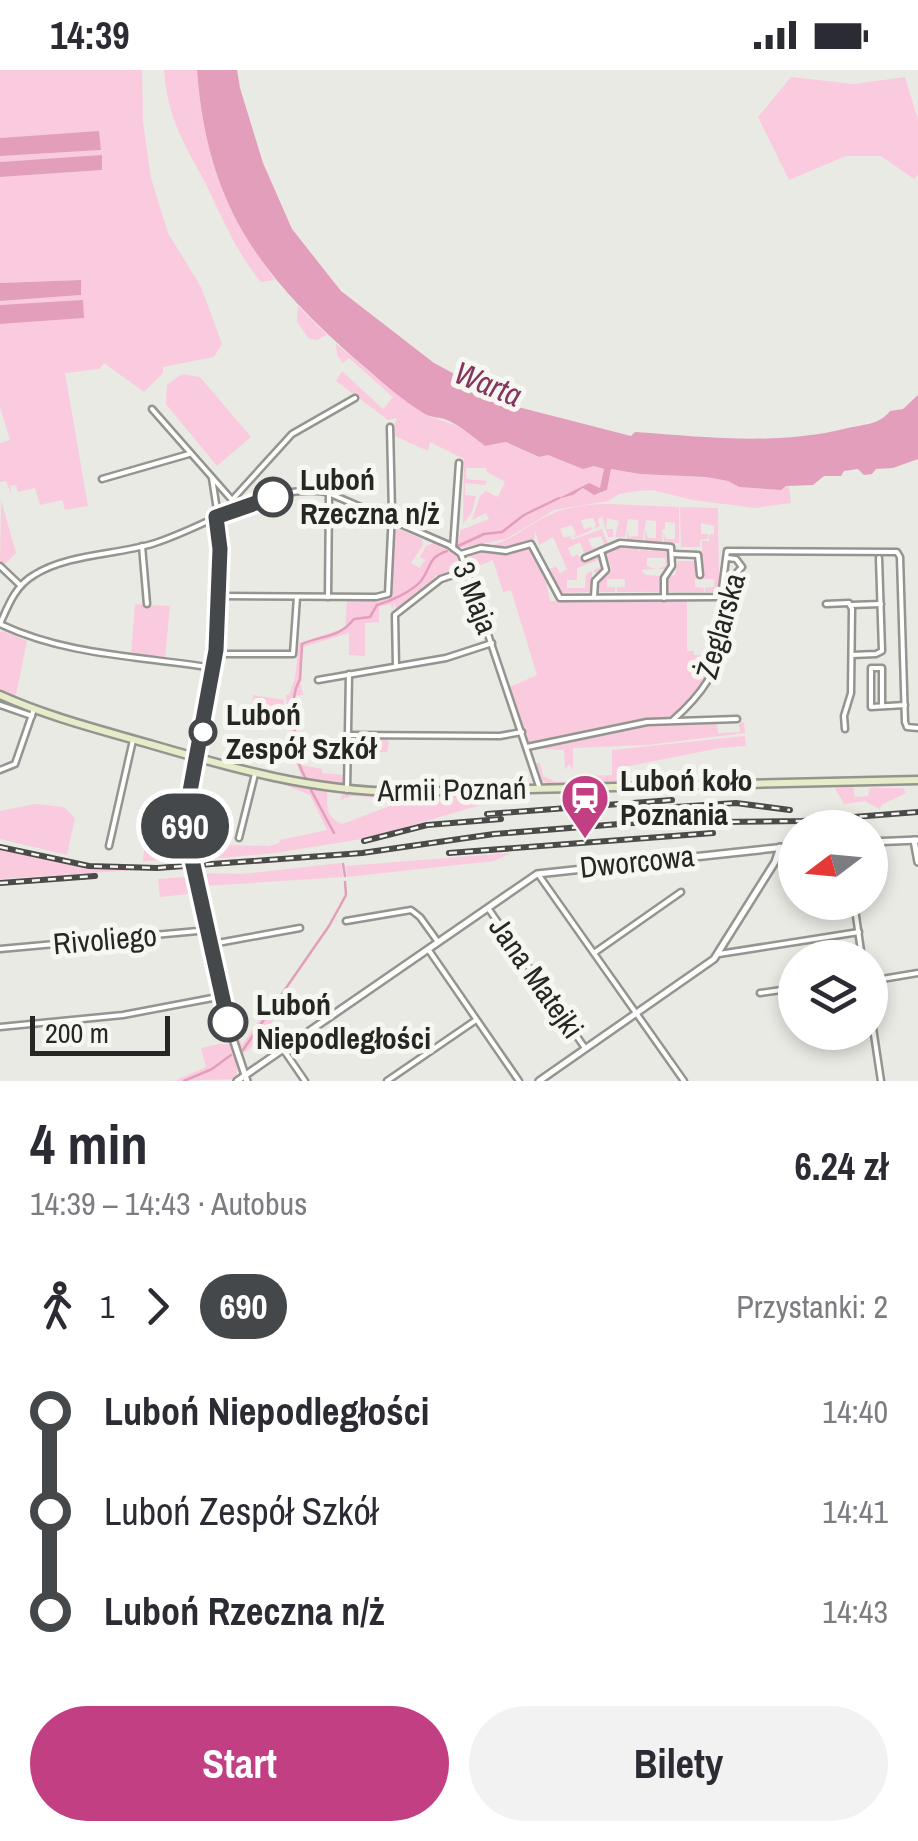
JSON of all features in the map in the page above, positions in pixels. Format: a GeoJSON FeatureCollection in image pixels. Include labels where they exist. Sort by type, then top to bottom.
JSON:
{"type":"FeatureCollection","features":[{"type":"Feature","properties":{"kind":"main road","name":"Armii Poznań"},"geometry":{"type":"LineString","coordinates":[[0,694],[33,712],[197,758],[255,774],[347,790],[918,780]]}},
{"type":"Feature","properties":{"kind":"street"},"geometry":{"type":"LineString","coordinates":[[231,510],[232,500],[292,434],[355,398]]}},
{"type":"Feature","properties":{"kind":"street"},"geometry":{"type":"LineString","coordinates":[[152,409],[232,500]]}},
{"type":"Feature","properties":{"kind":"street"},"geometry":{"type":"LineString","coordinates":[[220,596],[328,598],[388,594],[390,427]]}},
{"type":"Feature","properties":{"kind":"street"},"geometry":{"type":"LineString","coordinates":[[102,479],[189,454]]}},
{"type":"Feature","properties":{"kind":"street"},"geometry":{"type":"LineString","coordinates":[[453,548],[459,462]]}},
{"type":"Feature","properties":{"kind":"street"},"geometry":{"type":"LineString","coordinates":[[212,478],[220,549],[216,654],[184,824],[246,1078]]}},
{"type":"Feature","properties":{"kind":"street","name":"3 Maja"},"geometry":{"type":"LineString","coordinates":[[20,585],[48,568],[142,546],[216,514],[276,496],[311,491],[329,493],[461,554],[540,789]]}},
{"type":"Feature","properties":{"kind":"street"},"geometry":{"type":"LineString","coordinates":[[328,598],[329,493]]}},
{"type":"Feature","properties":{"kind":"street"},"geometry":{"type":"LineString","coordinates":[[584,558],[618,543],[668,545],[672,568],[664,578],[664,598]]}},
{"type":"Feature","properties":{"kind":"street"},"geometry":{"type":"LineString","coordinates":[[461,554],[481,548],[506,551],[531,544],[556,596],[664,598],[716,597],[721,592],[727,551],[898,553],[905,719],[908,727],[918,728]]}},
{"type":"Feature","properties":{"kind":"street"},"geometry":{"type":"LineString","coordinates":[[142,546],[147,604]]}},
{"type":"Feature","properties":{"kind":"street"},"geometry":{"type":"LineString","coordinates":[[594,598],[595,581],[606,570],[601,551]]}},
{"type":"Feature","properties":{"kind":"street"},"geometry":{"type":"LineString","coordinates":[[672,554],[698,555],[700,574]]}},
{"type":"Feature","properties":{"kind":"street","name":"Żeglarska"},"geometry":{"type":"LineString","coordinates":[[672,721],[708,684],[724,642],[723,607],[728,582],[742,567],[727,558]]}},
{"type":"Feature","properties":{"kind":"street"},"geometry":{"type":"LineString","coordinates":[[852,655],[882,650],[879,558]]}},
{"type":"Feature","properties":{"kind":"street"},"geometry":{"type":"LineString","coordinates":[[0,566],[20,585],[0,624],[40,641],[106,656],[213,668]]}},
{"type":"Feature","properties":{"kind":"street"},"geometry":{"type":"LineString","coordinates":[[396,666],[395,615],[442,579],[468,570]]}},
{"type":"Feature","properties":{"kind":"street"},"geometry":{"type":"LineString","coordinates":[[216,654],[293,654],[297,597]]}},
{"type":"Feature","properties":{"kind":"street"},"geometry":{"type":"LineString","coordinates":[[826,604],[880,604]]}},
{"type":"Feature","properties":{"kind":"street"},"geometry":{"type":"LineString","coordinates":[[845,729],[852,655],[851,605]]}},
{"type":"Feature","properties":{"kind":"street"},"geometry":{"type":"LineString","coordinates":[[318,680],[450,657],[492,643]]}},
{"type":"Feature","properties":{"kind":"street"},"geometry":{"type":"LineString","coordinates":[[882,706],[882,668],[872,668],[871,706],[882,706],[905,706]]}},
{"type":"Feature","properties":{"kind":"street"},"geometry":{"type":"LineString","coordinates":[[347,790],[349,674]]}},
{"type":"Feature","properties":{"kind":"street","name":"Armii Poznań"},"geometry":{"type":"LineString","coordinates":[[0,705],[33,712]]}},
{"type":"Feature","properties":{"kind":"street"},"geometry":{"type":"LineString","coordinates":[[0,770],[14,766],[33,712]]}},
{"type":"Feature","properties":{"kind":"street"},"geometry":{"type":"LineString","coordinates":[[527,746],[644,722],[737,720]]}},
{"type":"Feature","properties":{"kind":"street"},"geometry":{"type":"LineString","coordinates":[[348,735],[503,736],[522,732]]}},
{"type":"Feature","properties":{"kind":"street"},"geometry":{"type":"LineString","coordinates":[[109,846],[134,740]]}},
{"type":"Feature","properties":{"kind":"street"},"geometry":{"type":"LineString","coordinates":[[240,838],[255,774]]}},
{"type":"Feature","properties":{"kind":"street"},"geometry":{"type":"LineString","coordinates":[[888,841],[916,840],[918,862]]}},
{"type":"Feature","properties":{"kind":"street","name":"Dworcowa"},"geometry":{"type":"LineString","coordinates":[[538,874],[778,848]]}},
{"type":"Feature","properties":{"kind":"street"},"geometry":{"type":"LineString","coordinates":[[539,1081],[719,954],[778,855]]}},
{"type":"Feature","properties":{"kind":"street"},"geometry":{"type":"LineString","coordinates":[[237,1081],[538,874],[684,1081]]}},
{"type":"Feature","properties":{"kind":"street"},"geometry":{"type":"LineString","coordinates":[[594,953],[680,892]]}},
{"type":"Feature","properties":{"kind":"street","name":"Jana Matejki"},"geometry":{"type":"LineString","coordinates":[[488,908],[585,1049]]}},
{"type":"Feature","properties":{"kind":"street"},"geometry":{"type":"LineString","coordinates":[[346,921],[411,910],[438,942]]}},
{"type":"Feature","properties":{"kind":"street"},"geometry":{"type":"LineString","coordinates":[[856,920],[859,940]]}},
{"type":"Feature","properties":{"kind":"street"},"geometry":{"type":"LineString","coordinates":[[212,944],[300,928]]}},
{"type":"Feature","properties":{"kind":"street","name":"Rivoliego"},"geometry":{"type":"LineString","coordinates":[[0,949],[209,930]]}},
{"type":"Feature","properties":{"kind":"street"},"geometry":{"type":"LineString","coordinates":[[719,954],[858,932]]}},
{"type":"Feature","properties":{"kind":"street"},"geometry":{"type":"LineString","coordinates":[[428,949],[519,1081]]}},
{"type":"Feature","properties":{"kind":"street"},"geometry":{"type":"LineString","coordinates":[[888,978],[918,973]]}},
{"type":"Feature","properties":{"kind":"street"},"geometry":{"type":"LineString","coordinates":[[760,993],[778,990]]}},
{"type":"Feature","properties":{"kind":"street"},"geometry":{"type":"LineString","coordinates":[[0,1027],[123,1016],[223,996]]}},
{"type":"Feature","properties":{"kind":"street"},"geometry":{"type":"LineString","coordinates":[[387,1081],[476,1020]]}},
{"type":"Feature","properties":{"kind":"street"},"geometry":{"type":"LineString","coordinates":[[284,1049],[306,1081]]}},
{"type":"Feature","properties":{"kind":"street"},"geometry":{"type":"LineString","coordinates":[[876,1050],[881,1081]]}},
{"type":"Feature","properties":{"kind":"shaded area"},"geometry":{"type":"Polygon","coordinates":[[[0,70],[142,70],[143,122],[151,178],[168,233],[201,287],[222,344],[214,357],[163,367],[163,373],[144,392],[104,363],[99,369],[65,373],[88,506],[65,510],[62,500],[40,505],[35,488],[18,492],[16,485],[10,486],[12,496],[6,481],[0,482],[0,443],[10,440],[0,407],[0,324],[83,318],[83,301],[0,305],[0,301],[81,295],[81,280],[0,283],[0,177],[102,170],[102,156],[0,162],[0,156],[101,150],[99,132],[0,138],[0,70]]]}},
{"type":"Feature","properties":{"kind":"shaded area"},"geometry":{"type":"Polygon","coordinates":[[[164,70],[197,70],[205,130],[220,181],[243,229],[275,280],[261,282],[235,243],[176,124],[164,70]]]}},
{"type":"Feature","properties":{"kind":"shaded area"},"geometry":{"type":"Polygon","coordinates":[[[197,70],[237,70],[263,163],[292,229],[341,291],[434,363],[514,406],[631,436],[635,432],[715,438],[821,434],[876,421],[890,411],[903,409],[918,395],[918,459],[876,469],[872,474],[864,475],[858,469],[844,471],[841,476],[824,476],[813,485],[786,486],[781,490],[739,487],[706,477],[611,469],[607,490],[594,495],[583,488],[557,499],[589,483],[600,488],[604,469],[583,469],[548,455],[539,457],[506,442],[485,446],[452,422],[425,414],[354,358],[290,295],[264,264],[225,197],[212,159],[197,70]]]}},
{"type":"Feature","properties":{"kind":"shaded area"},"geometry":{"type":"Polygon","coordinates":[[[791,77],[854,84],[905,77],[918,120],[918,175],[914,179],[881,156],[846,156],[789,180],[758,117],[791,77]]]}},
{"type":"Feature","properties":{"kind":"shaded area"},"geometry":{"type":"Polygon","coordinates":[[[99,131],[101,150],[0,156],[0,138],[99,131]]]}},
{"type":"Feature","properties":{"kind":"shaded area"},"geometry":{"type":"Polygon","coordinates":[[[102,155],[102,170],[0,177],[0,162],[102,155]]]}},
{"type":"Feature","properties":{"kind":"shaded area"},"geometry":{"type":"Polygon","coordinates":[[[81,280],[81,295],[0,301],[0,283],[81,280]]]}},
{"type":"Feature","properties":{"kind":"shaded area"},"geometry":{"type":"Polygon","coordinates":[[[83,300],[84,318],[0,324],[0,305],[83,300]]]}},
{"type":"Feature","properties":{"kind":"shaded area"},"geometry":{"type":"Polygon","coordinates":[[[298,306],[327,335],[309,339],[297,322],[298,306]]]}},
{"type":"Feature","properties":{"kind":"shaded area"},"geometry":{"type":"Polygon","coordinates":[[[336,344],[431,417],[458,426],[485,446],[506,442],[538,457],[548,455],[583,469],[604,469],[601,487],[597,489],[589,483],[561,497],[583,488],[598,494],[607,490],[611,469],[706,477],[739,487],[780,490],[785,486],[789,487],[791,503],[755,508],[652,490],[637,491],[619,494],[608,501],[554,510],[506,539],[460,548],[457,543],[461,530],[489,519],[486,513],[472,520],[480,496],[486,491],[498,497],[505,482],[486,468],[466,468],[466,479],[487,481],[485,485],[465,483],[465,495],[476,496],[472,512],[463,524],[464,459],[430,442],[428,451],[395,436],[393,447],[397,418],[388,420],[336,381],[342,371],[383,409],[393,397],[349,358],[343,363],[336,344]]]}},
{"type":"Feature","properties":{"kind":"shaded area"},"geometry":{"type":"Polygon","coordinates":[[[182,374],[200,377],[251,437],[217,466],[166,404],[167,385],[182,374]]]}},
{"type":"Feature","properties":{"kind":"shaded area"},"geometry":{"type":"Polygon","coordinates":[[[1,500],[16,553],[3,566],[0,563],[1,500]]]}},
{"type":"Feature","properties":{"kind":"shaded area"},"geometry":{"type":"Polygon","coordinates":[[[609,504],[679,507],[679,543],[664,543],[663,531],[666,539],[675,539],[675,523],[665,522],[662,530],[662,543],[645,541],[645,530],[648,538],[656,538],[656,521],[646,520],[643,541],[627,541],[627,529],[629,537],[638,536],[638,520],[628,519],[625,537],[615,537],[619,521],[607,518],[606,529],[613,529],[613,537],[608,537],[602,516],[598,520],[600,526],[594,529],[593,518],[581,520],[584,529],[592,530],[573,538],[576,534],[572,525],[560,529],[564,538],[570,536],[572,540],[602,529],[608,544],[601,547],[601,536],[588,539],[592,548],[600,547],[581,555],[584,553],[580,542],[568,548],[572,557],[578,554],[582,562],[601,555],[604,572],[596,576],[594,570],[602,567],[598,560],[577,568],[577,580],[567,580],[567,588],[585,588],[586,574],[592,571],[592,592],[560,593],[550,569],[556,566],[560,573],[567,569],[553,537],[539,545],[535,530],[534,542],[507,549],[487,546],[560,511],[609,504]]]}},
{"type":"Feature","properties":{"kind":"shaded area"},"geometry":{"type":"Polygon","coordinates":[[[680,507],[718,508],[716,595],[705,592],[705,588],[714,587],[714,579],[695,579],[695,587],[704,588],[704,592],[666,592],[667,578],[675,575],[678,561],[695,561],[695,574],[702,575],[702,541],[709,541],[709,535],[714,534],[714,526],[701,523],[701,534],[708,534],[708,539],[700,540],[700,547],[681,547],[680,507]]]}},
{"type":"Feature","properties":{"kind":"shaded area"},"geometry":{"type":"Polygon","coordinates":[[[392,526],[422,539],[423,545],[411,563],[420,568],[425,560],[420,557],[426,546],[433,543],[455,554],[462,567],[436,576],[396,609],[394,602],[392,612],[391,604],[379,607],[379,622],[365,623],[365,656],[349,655],[349,633],[303,647],[303,695],[294,696],[296,758],[301,765],[322,769],[322,773],[344,775],[344,783],[303,779],[291,751],[286,695],[295,678],[299,643],[345,628],[347,601],[392,597],[392,526]]]}},
{"type":"Feature","properties":{"kind":"shaded area"},"geometry":{"type":"Polygon","coordinates":[[[621,545],[635,545],[639,551],[644,547],[644,551],[647,547],[648,551],[669,548],[670,569],[657,569],[666,566],[665,558],[647,558],[647,566],[655,569],[641,570],[646,575],[661,576],[661,592],[617,592],[617,587],[625,587],[625,579],[607,579],[607,587],[615,587],[615,592],[597,592],[597,582],[612,570],[605,552],[621,545]]]}},
{"type":"Feature","properties":{"kind":"shaded area"},"geometry":{"type":"Polygon","coordinates":[[[530,547],[550,601],[687,600],[687,651],[713,656],[705,683],[672,716],[530,744],[510,687],[537,675],[511,590],[503,592],[493,560],[471,569],[467,556],[479,550],[508,553],[530,547]]]}},
{"type":"Feature","properties":{"kind":"shaded area"},"geometry":{"type":"Polygon","coordinates":[[[135,604],[170,606],[165,659],[131,654],[135,604]]]}},
{"type":"Feature","properties":{"kind":"shaded area"},"geometry":{"type":"Polygon","coordinates":[[[0,632],[27,641],[16,695],[6,693],[15,698],[0,691],[0,632]]]}},
{"type":"Feature","properties":{"kind":"shaded area"},"geometry":{"type":"Polygon","coordinates":[[[253,695],[284,700],[282,716],[251,710],[253,695]]]}},
{"type":"Feature","properties":{"kind":"shaded area"},"geometry":{"type":"Polygon","coordinates":[[[738,719],[744,723],[745,733],[647,745],[573,748],[573,770],[569,764],[565,770],[564,750],[544,746],[649,723],[717,722],[718,733],[740,732],[738,719]]]}},
{"type":"Feature","properties":{"kind":"shaded area"},"geometry":{"type":"Polygon","coordinates":[[[745,736],[746,746],[624,767],[627,781],[616,783],[721,782],[555,786],[542,781],[536,763],[540,763],[543,776],[556,782],[575,781],[577,776],[612,775],[612,750],[745,736]]]}},
{"type":"Feature","properties":{"kind":"shaded area"},"geometry":{"type":"Polygon","coordinates":[[[385,738],[389,742],[387,752],[352,753],[351,758],[353,739],[385,738]]]}},
{"type":"Feature","properties":{"kind":"shaded area"},"geometry":{"type":"Polygon","coordinates":[[[280,783],[327,792],[327,808],[342,824],[392,805],[392,798],[352,796],[340,800],[343,793],[395,796],[525,792],[368,838],[275,853],[197,860],[192,844],[269,846],[327,830],[310,795],[280,783]]]}},
{"type":"Feature","properties":{"kind":"shaded area"},"geometry":{"type":"Polygon","coordinates":[[[853,787],[855,797],[868,796],[870,788],[903,788],[906,793],[879,809],[865,801],[844,804],[835,788],[853,787]]]}},
{"type":"Feature","properties":{"kind":"shaded area"},"geometry":{"type":"Polygon","coordinates":[[[35,804],[64,807],[75,818],[67,855],[0,839],[0,811],[35,804]]]}},
{"type":"Feature","properties":{"kind":"shaded area"},"geometry":{"type":"Polygon","coordinates":[[[0,849],[74,866],[136,870],[0,879],[0,849]]]}},
{"type":"Feature","properties":{"kind":"shaded area"},"geometry":{"type":"Polygon","coordinates":[[[187,849],[188,859],[143,861],[144,850],[187,849]]]}},
{"type":"Feature","properties":{"kind":"shaded area"},"geometry":{"type":"Polygon","coordinates":[[[511,853],[494,861],[347,877],[346,866],[511,853]]]}},
{"type":"Feature","properties":{"kind":"shaded area"},"geometry":{"type":"Polygon","coordinates":[[[341,863],[343,877],[205,886],[199,873],[242,874],[341,863]]]}},
{"type":"Feature","properties":{"kind":"shaded area"},"geometry":{"type":"Polygon","coordinates":[[[193,876],[204,926],[201,928],[192,912],[189,894],[160,897],[158,879],[191,880],[193,876]]]}},
{"type":"Feature","properties":{"kind":"shaded area"},"geometry":{"type":"Polygon","coordinates":[[[276,996],[284,1007],[242,1054],[233,1024],[242,1045],[276,996]]]}},
{"type":"Feature","properties":{"kind":"shaded area"},"geometry":{"type":"Polygon","coordinates":[[[230,1044],[238,1068],[235,1079],[174,1081],[206,1067],[201,1048],[230,1044]]]}},
{"type":"Feature","properties":{"kind":"waterway"},"geometry":{"type":"LineString","coordinates":[[458,546],[484,534],[502,532],[524,515],[559,498]]}},
{"type":"Feature","properties":{"kind":"waterway"},"geometry":{"type":"LineString","coordinates":[[300,680],[302,644],[336,633],[354,619],[370,617],[377,605],[417,585],[433,560],[447,551]]}},
{"type":"Feature","properties":{"kind":"waterway"},"geometry":{"type":"LineString","coordinates":[[299,681],[294,697],[295,745],[306,779]]}},
{"type":"Feature","properties":{"kind":"waterway"},"geometry":{"type":"LineString","coordinates":[[311,790],[334,833]]}},
{"type":"Feature","properties":{"kind":"waterway"},"geometry":{"type":"LineString","coordinates":[[343,864],[345,876]]}},
{"type":"Feature","properties":{"kind":"waterway"},"geometry":{"type":"LineString","coordinates":[[243,1050],[329,926],[346,895],[345,882]]}},
{"type":"Feature","properties":{"kind":"waterway"},"geometry":{"type":"LineString","coordinates":[[184,1081],[212,1069],[231,1055]]}},
{"type":"Feature","properties":{"kind":"railway"},"geometry":{"type":"LineString","coordinates":[[487,814],[672,800]]}},
{"type":"Feature","properties":{"kind":"railway"},"geometry":{"type":"LineString","coordinates":[[660,808],[736,803],[790,810]]}},
{"type":"Feature","properties":{"kind":"railway"},"geometry":{"type":"LineString","coordinates":[[0,847],[89,866],[157,868],[362,853],[494,834],[632,823],[802,821],[918,812]]}},
{"type":"Feature","properties":{"kind":"railway"},"geometry":{"type":"LineString","coordinates":[[364,841],[427,825],[501,819]]}},
{"type":"Feature","properties":{"kind":"railway"},"geometry":{"type":"LineString","coordinates":[[449,853],[713,833]]}},
{"type":"Feature","properties":{"kind":"railway"},"geometry":{"type":"LineString","coordinates":[[0,883],[95,876]]}},
{"type":"Feature","properties":{"kind":"bus line","name":"690"},"geometry":{"type":"LineString","coordinates":[[228,1022],[184,817],[216,650],[220,596],[216,517],[273,497]]}},
{"type":"Feature","properties":{"kind":"place","name":"Luboń Rzeczna n/ż"},"geometry":{"type":"Point","coordinates":[273,497]}},
{"type":"Feature","properties":{"kind":"place","name":"Luboń Zespół Szkół"},"geometry":{"type":"Point","coordinates":[203,732]}},
{"type":"Feature","properties":{"kind":"place","name":"Luboń koło Poznania"},"geometry":{"type":"Point","coordinates":[585,840]}},
{"type":"Feature","properties":{"kind":"place","name":"Luboń Niepodległości"},"geometry":{"type":"Point","coordinates":[228,1022]}},
{"type":"Feature","properties":{"kind":"water label","name":"Warta"},"geometry":{"type":"Point","coordinates":[488,384]}}]}
